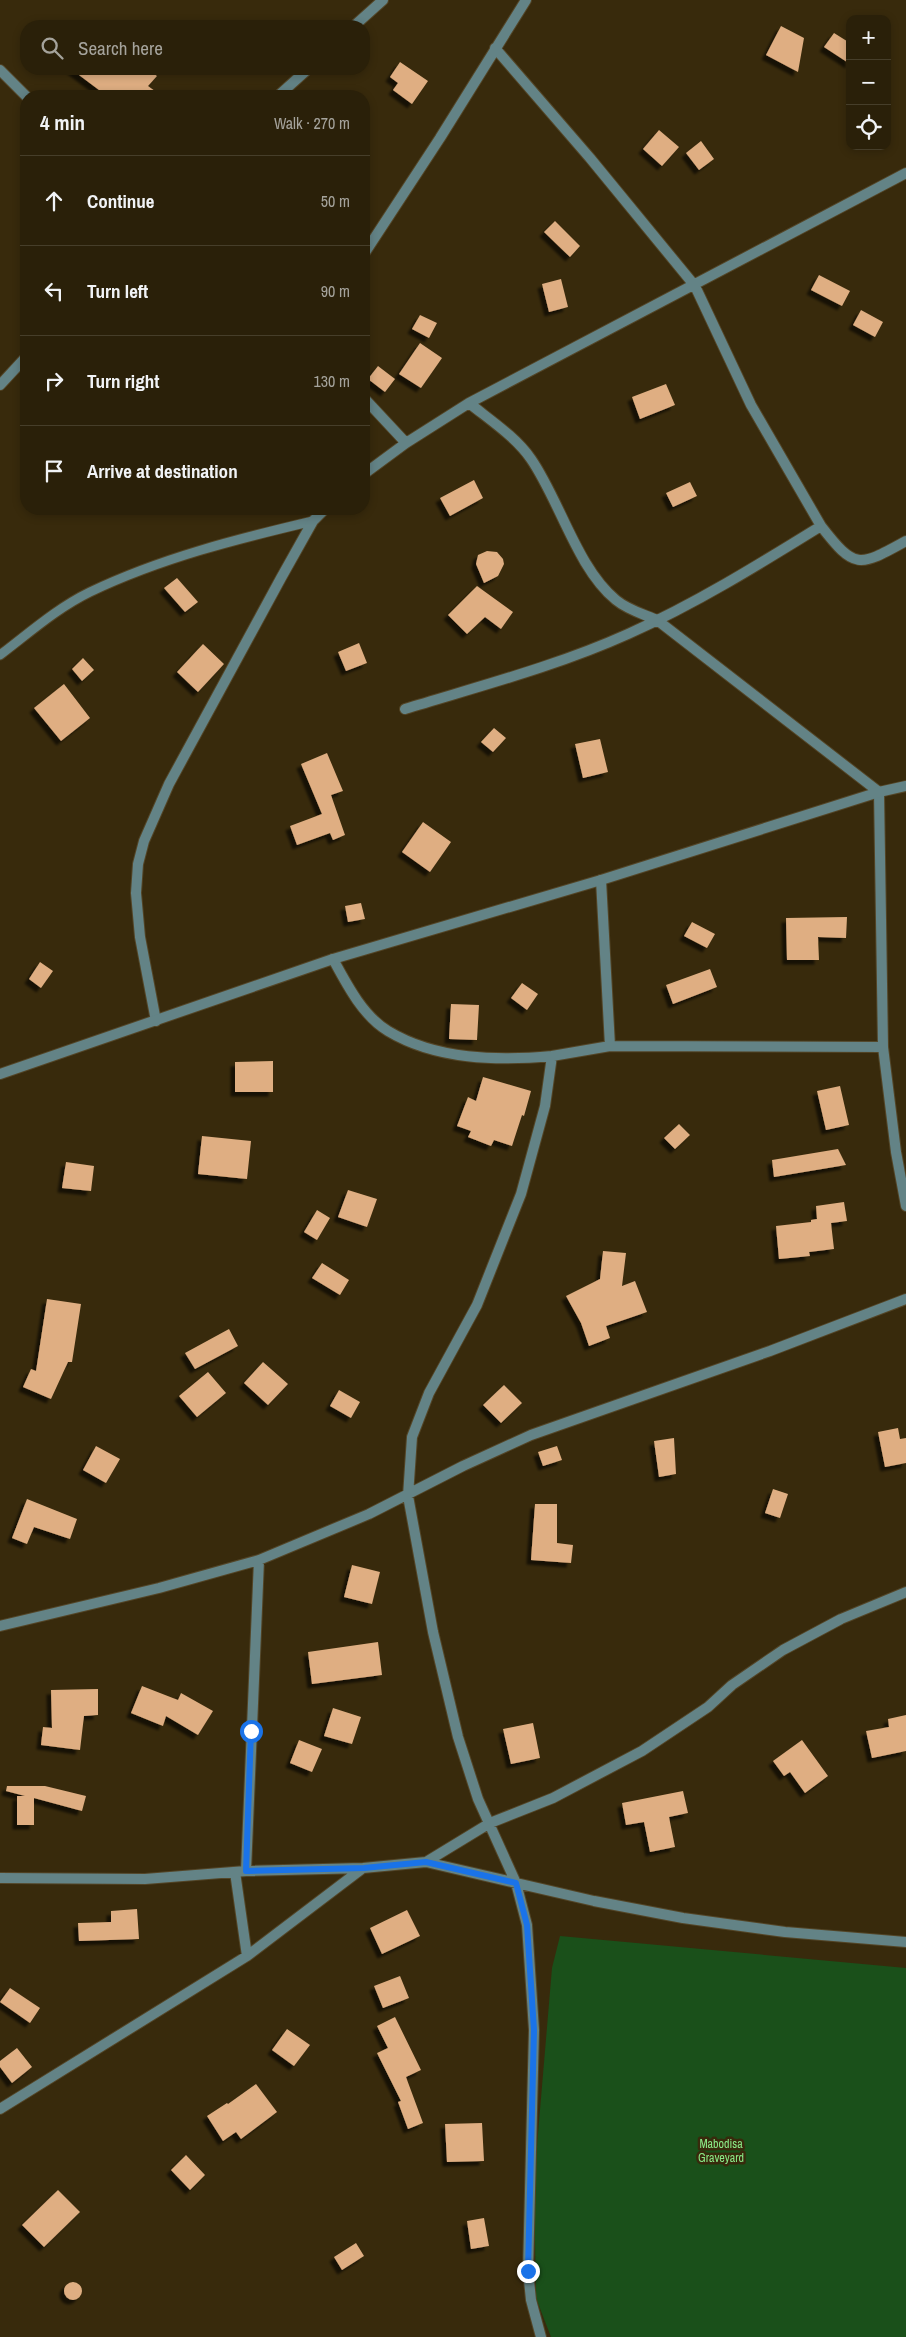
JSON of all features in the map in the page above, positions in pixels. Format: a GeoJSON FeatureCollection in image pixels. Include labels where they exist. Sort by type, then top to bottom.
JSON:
{"type":"FeatureCollection","features":[{"type":"Feature","properties":{"kind":"street"},"geometry":{"type":"LineString","coordinates":[[361,20],[383,0]]}},
{"type":"Feature","properties":{"kind":"street"},"geometry":{"type":"LineString","coordinates":[[370,245],[440,138],[523,1]]}},
{"type":"Feature","properties":{"kind":"street"},"geometry":{"type":"LineString","coordinates":[[495,48],[590,158],[695,286],[751,405],[821,526],[840,551],[851,559],[862,561],[874,558],[906,541]]}},
{"type":"Feature","properties":{"kind":"street"},"geometry":{"type":"LineString","coordinates":[[0,70],[20,90]]}},
{"type":"Feature","properties":{"kind":"street"},"geometry":{"type":"LineString","coordinates":[[285,90],[301,75]]}},
{"type":"Feature","properties":{"kind":"street"},"geometry":{"type":"LineString","coordinates":[[370,470],[406,443],[469,403],[695,286],[906,173]]}},
{"type":"Feature","properties":{"kind":"street"},"geometry":{"type":"LineString","coordinates":[[0,385],[20,363]]}},
{"type":"Feature","properties":{"kind":"street"},"geometry":{"type":"LineString","coordinates":[[469,403],[511,437],[531,459],[590,569],[616,600],[632,610],[657,620],[879,792]]}},
{"type":"Feature","properties":{"kind":"street"},"geometry":{"type":"LineString","coordinates":[[370,404],[406,443]]}},
{"type":"Feature","properties":{"kind":"street"},"geometry":{"type":"LineString","coordinates":[[156,1021],[140,937],[136,893],[138,864],[144,841],[169,784],[314,521],[320,515]]}},
{"type":"Feature","properties":{"kind":"street"},"geometry":{"type":"LineString","coordinates":[[405,709],[580,654],[657,620],[741,575],[821,526]]}},
{"type":"Feature","properties":{"kind":"street"},"geometry":{"type":"LineString","coordinates":[[0,1074],[333,959],[601,880],[879,792],[906,786]]}},
{"type":"Feature","properties":{"kind":"street"},"geometry":{"type":"LineString","coordinates":[[879,792],[883,1047],[896,1152],[906,1206]]}},
{"type":"Feature","properties":{"kind":"street"},"geometry":{"type":"LineString","coordinates":[[601,880],[610,1046]]}},
{"type":"Feature","properties":{"kind":"street"},"geometry":{"type":"LineString","coordinates":[[333,959],[346,984],[364,1010],[388,1031],[426,1048],[478,1058],[519,1059],[552,1056],[610,1046],[883,1047]]}},
{"type":"Feature","properties":{"kind":"street"},"geometry":{"type":"LineString","coordinates":[[541,2337],[531,2300],[528,2271],[534,2070],[532,1988],[527,1925],[516,1883],[476,1793],[458,1737],[433,1632],[408,1496],[412,1437],[429,1393],[477,1305],[521,1194],[543,1114],[552,1056]]}},
{"type":"Feature","properties":{"kind":"street"},"geometry":{"type":"LineString","coordinates":[[0,1626],[168,1586],[259,1560],[408,1496],[463,1466],[531,1435],[770,1350],[906,1298]]}},
{"type":"Feature","properties":{"kind":"street"},"geometry":{"type":"LineString","coordinates":[[246,1871],[259,1560]]}},
{"type":"Feature","properties":{"kind":"street"},"geometry":{"type":"LineString","coordinates":[[426,1862],[490,1823],[553,1798],[606,1772],[708,1707],[732,1685],[783,1650],[841,1619],[906,1592]]}},
{"type":"Feature","properties":{"kind":"street"},"geometry":{"type":"LineString","coordinates":[[0,1878],[145,1879],[246,1871],[364,1868],[426,1862],[594,1901],[683,1918],[785,1932],[906,1942]]}},
{"type":"Feature","properties":{"kind":"street"},"geometry":{"type":"LineString","coordinates":[[0,2109],[247,1956],[364,1868]]}},
{"type":"Feature","properties":{"kind":"street"},"geometry":{"type":"LineString","coordinates":[[235,1872],[247,1956]]}},
{"type":"Feature","properties":{"kind":"lane"},"geometry":{"type":"LineString","coordinates":[[0,655],[51,616],[89,593],[197,550],[314,521]]}},
{"type":"Feature","properties":{"kind":"green space","name":"Mabodisa Graveyard"},"geometry":{"type":"Polygon","coordinates":[[[560,1936],[906,1968],[906,2337],[551,2337],[536,2298],[534,2181],[552,1968],[560,1936]]]}},
{"type":"Feature","properties":{"kind":"building"},"geometry":{"type":"Polygon","coordinates":[[[781,26],[804,38],[798,72],[766,55],[781,26]]]}},
{"type":"Feature","properties":{"kind":"building"},"geometry":{"type":"Polygon","coordinates":[[[834,33],[846,40],[846,61],[824,47],[834,33]]]}},
{"type":"Feature","properties":{"kind":"building"},"geometry":{"type":"Polygon","coordinates":[[[400,62],[428,81],[412,104],[393,90],[398,83],[390,77],[400,62]]]}},
{"type":"Feature","properties":{"kind":"building"},"geometry":{"type":"Polygon","coordinates":[[[79,75],[157,76],[148,86],[154,90],[99,90],[79,75]]]}},
{"type":"Feature","properties":{"kind":"building"},"geometry":{"type":"Polygon","coordinates":[[[659,130],[679,147],[662,166],[643,149],[659,130]]]}},
{"type":"Feature","properties":{"kind":"building"},"geometry":{"type":"Polygon","coordinates":[[[701,141],[714,159],[699,170],[686,153],[701,141]]]}},
{"type":"Feature","properties":{"kind":"building"},"geometry":{"type":"Polygon","coordinates":[[[555,221],[580,246],[570,257],[544,232],[555,221]]]}},
{"type":"Feature","properties":{"kind":"building"},"geometry":{"type":"Polygon","coordinates":[[[819,275],[850,291],[842,306],[811,290],[819,275]]]}},
{"type":"Feature","properties":{"kind":"building"},"geometry":{"type":"Polygon","coordinates":[[[561,279],[568,307],[549,312],[542,284],[561,279]]]}},
{"type":"Feature","properties":{"kind":"building"},"geometry":{"type":"Polygon","coordinates":[[[861,310],[883,322],[875,337],[853,325],[861,310]]]}},
{"type":"Feature","properties":{"kind":"building"},"geometry":{"type":"Polygon","coordinates":[[[420,315],[437,323],[429,338],[412,329],[420,315]]]}},
{"type":"Feature","properties":{"kind":"building"},"geometry":{"type":"Polygon","coordinates":[[[420,343],[442,358],[421,388],[399,374],[420,343]]]}},
{"type":"Feature","properties":{"kind":"building"},"geometry":{"type":"Polygon","coordinates":[[[378,366],[395,379],[385,392],[370,381],[370,376],[378,366]]]}},
{"type":"Feature","properties":{"kind":"building"},"geometry":{"type":"Polygon","coordinates":[[[666,384],[675,405],[640,419],[632,397],[666,384]]]}},
{"type":"Feature","properties":{"kind":"building"},"geometry":{"type":"Polygon","coordinates":[[[474,480],[483,498],[450,516],[440,498],[474,480]]]}},
{"type":"Feature","properties":{"kind":"building"},"geometry":{"type":"Polygon","coordinates":[[[690,482],[697,496],[673,507],[666,493],[690,482]]]}},
{"type":"Feature","properties":{"kind":"building"},"geometry":{"type":"Polygon","coordinates":[[[487,551],[497,552],[503,559],[504,564],[498,576],[484,583],[476,564],[478,555],[487,551]]]}},
{"type":"Feature","properties":{"kind":"building"},"geometry":{"type":"Polygon","coordinates":[[[177,578],[198,602],[185,612],[164,588],[177,578]]]}},
{"type":"Feature","properties":{"kind":"building"},"geometry":{"type":"Polygon","coordinates":[[[477,586],[513,612],[501,629],[485,617],[467,634],[448,615],[477,586]]]}},
{"type":"Feature","properties":{"kind":"building"},"geometry":{"type":"Polygon","coordinates":[[[359,643],[367,663],[346,671],[338,652],[359,643]]]}},
{"type":"Feature","properties":{"kind":"building"},"geometry":{"type":"Polygon","coordinates":[[[203,644],[224,664],[198,692],[177,672],[203,644]]]}},
{"type":"Feature","properties":{"kind":"building"},"geometry":{"type":"Polygon","coordinates":[[[83,658],[94,670],[82,681],[72,669],[83,658]]]}},
{"type":"Feature","properties":{"kind":"building"},"geometry":{"type":"Polygon","coordinates":[[[64,684],[90,718],[61,741],[34,708],[64,684]]]}},
{"type":"Feature","properties":{"kind":"building"},"geometry":{"type":"Polygon","coordinates":[[[494,728],[506,738],[493,752],[481,742],[494,728]]]}},
{"type":"Feature","properties":{"kind":"building"},"geometry":{"type":"Polygon","coordinates":[[[600,739],[608,772],[583,778],[575,744],[600,739]]]}},
{"type":"Feature","properties":{"kind":"building"},"geometry":{"type":"Polygon","coordinates":[[[327,753],[343,791],[331,795],[345,835],[333,840],[330,833],[297,845],[290,826],[322,814],[301,764],[327,753]]]}},
{"type":"Feature","properties":{"kind":"building"},"geometry":{"type":"Polygon","coordinates":[[[423,822],[451,842],[430,872],[402,852],[423,822]]]}},
{"type":"Feature","properties":{"kind":"building"},"geometry":{"type":"Polygon","coordinates":[[[361,903],[365,919],[348,922],[345,906],[361,903]]]}},
{"type":"Feature","properties":{"kind":"building"},"geometry":{"type":"Polygon","coordinates":[[[847,917],[846,938],[818,937],[819,960],[787,960],[786,918],[847,917]]]}},
{"type":"Feature","properties":{"kind":"building"},"geometry":{"type":"Polygon","coordinates":[[[692,922],[715,934],[707,948],[684,936],[692,922]]]}},
{"type":"Feature","properties":{"kind":"building"},"geometry":{"type":"Polygon","coordinates":[[[40,962],[53,971],[41,988],[29,979],[40,962]]]}},
{"type":"Feature","properties":{"kind":"building"},"geometry":{"type":"Polygon","coordinates":[[[710,969],[717,987],[673,1004],[666,985],[710,969]]]}},
{"type":"Feature","properties":{"kind":"building"},"geometry":{"type":"Polygon","coordinates":[[[522,983],[538,994],[527,1010],[511,998],[522,983]]]}},
{"type":"Feature","properties":{"kind":"building"},"geometry":{"type":"Polygon","coordinates":[[[451,1004],[479,1005],[477,1040],[449,1039],[451,1004]]]}},
{"type":"Feature","properties":{"kind":"building"},"geometry":{"type":"Polygon","coordinates":[[[273,1061],[273,1092],[235,1092],[235,1062],[273,1061]]]}},
{"type":"Feature","properties":{"kind":"building"},"geometry":{"type":"Polygon","coordinates":[[[483,1077],[531,1091],[524,1116],[522,1115],[512,1146],[494,1140],[491,1146],[468,1137],[471,1131],[457,1126],[468,1097],[476,1101],[483,1077]]]}},
{"type":"Feature","properties":{"kind":"building"},"geometry":{"type":"Polygon","coordinates":[[[840,1086],[849,1125],[826,1130],[817,1091],[840,1086]]]}},
{"type":"Feature","properties":{"kind":"building"},"geometry":{"type":"Polygon","coordinates":[[[679,1124],[690,1135],[675,1149],[664,1138],[679,1124]]]}},
{"type":"Feature","properties":{"kind":"building"},"geometry":{"type":"Polygon","coordinates":[[[202,1136],[251,1141],[247,1179],[198,1174],[202,1136]]]}},
{"type":"Feature","properties":{"kind":"building"},"geometry":{"type":"Polygon","coordinates":[[[838,1149],[846,1165],[774,1177],[772,1160],[838,1149]]]}},
{"type":"Feature","properties":{"kind":"building"},"geometry":{"type":"Polygon","coordinates":[[[66,1162],[94,1166],[91,1191],[62,1188],[66,1162]]]}},
{"type":"Feature","properties":{"kind":"building"},"geometry":{"type":"Polygon","coordinates":[[[348,1190],[377,1199],[367,1227],[338,1217],[348,1190]]]}},
{"type":"Feature","properties":{"kind":"building"},"geometry":{"type":"Polygon","coordinates":[[[844,1202],[847,1221],[831,1223],[834,1249],[809,1252],[810,1256],[779,1259],[776,1226],[811,1222],[811,1220],[817,1219],[816,1206],[844,1202]]]}},
{"type":"Feature","properties":{"kind":"building"},"geometry":{"type":"Polygon","coordinates":[[[317,1210],[330,1218],[317,1240],[304,1232],[317,1210]]]}},
{"type":"Feature","properties":{"kind":"building"},"geometry":{"type":"Polygon","coordinates":[[[603,1251],[626,1253],[622,1286],[635,1281],[647,1312],[606,1326],[610,1338],[589,1346],[581,1323],[566,1296],[600,1279],[603,1251]]]}},
{"type":"Feature","properties":{"kind":"building"},"geometry":{"type":"Polygon","coordinates":[[[322,1263],[349,1280],[340,1295],[312,1278],[322,1263]]]}},
{"type":"Feature","properties":{"kind":"building"},"geometry":{"type":"Polygon","coordinates":[[[47,1299],[81,1304],[72,1362],[68,1362],[51,1399],[23,1387],[31,1369],[36,1371],[47,1299]]]}},
{"type":"Feature","properties":{"kind":"building"},"geometry":{"type":"Polygon","coordinates":[[[229,1329],[238,1346],[195,1369],[185,1353],[229,1329]]]}},
{"type":"Feature","properties":{"kind":"building"},"geometry":{"type":"Polygon","coordinates":[[[263,1362],[288,1384],[268,1405],[244,1383],[263,1362]]]}},
{"type":"Feature","properties":{"kind":"building"},"geometry":{"type":"Polygon","coordinates":[[[208,1372],[226,1393],[197,1417],[179,1396],[208,1372]]]}},
{"type":"Feature","properties":{"kind":"building"},"geometry":{"type":"Polygon","coordinates":[[[504,1385],[522,1403],[501,1423],[483,1405],[504,1385]]]}},
{"type":"Feature","properties":{"kind":"building"},"geometry":{"type":"Polygon","coordinates":[[[339,1390],[360,1402],[351,1418],[330,1406],[339,1390]]]}},
{"type":"Feature","properties":{"kind":"building"},"geometry":{"type":"Polygon","coordinates":[[[898,1428],[900,1439],[906,1438],[906,1463],[885,1467],[878,1432],[898,1428]]]}},
{"type":"Feature","properties":{"kind":"building"},"geometry":{"type":"Polygon","coordinates":[[[674,1438],[676,1474],[659,1477],[654,1441],[674,1438]]]}},
{"type":"Feature","properties":{"kind":"building"},"geometry":{"type":"Polygon","coordinates":[[[96,1446],[120,1459],[106,1483],[83,1470],[96,1446]]]}},
{"type":"Feature","properties":{"kind":"building"},"geometry":{"type":"Polygon","coordinates":[[[557,1446],[562,1460],[543,1466],[538,1452],[557,1446]]]}},
{"type":"Feature","properties":{"kind":"building"},"geometry":{"type":"Polygon","coordinates":[[[773,1489],[788,1494],[780,1518],[765,1513],[773,1489]]]}},
{"type":"Feature","properties":{"kind":"building"},"geometry":{"type":"Polygon","coordinates":[[[27,1499],[77,1519],[70,1539],[34,1527],[27,1544],[12,1538],[27,1499]]]}},
{"type":"Feature","properties":{"kind":"building"},"geometry":{"type":"Polygon","coordinates":[[[535,1504],[557,1504],[557,1543],[573,1545],[571,1563],[531,1560],[535,1504]]]}},
{"type":"Feature","properties":{"kind":"building"},"geometry":{"type":"Polygon","coordinates":[[[352,1565],[380,1572],[372,1604],[344,1597],[352,1565]]]}},
{"type":"Feature","properties":{"kind":"building"},"geometry":{"type":"Polygon","coordinates":[[[378,1642],[382,1675],[312,1684],[308,1652],[378,1642]]]}},
{"type":"Feature","properties":{"kind":"building"},"geometry":{"type":"Polygon","coordinates":[[[142,1686],[178,1700],[181,1693],[213,1711],[198,1735],[166,1716],[163,1726],[131,1713],[142,1686]]]}},
{"type":"Feature","properties":{"kind":"building"},"geometry":{"type":"Polygon","coordinates":[[[98,1689],[98,1715],[84,1716],[80,1750],[41,1745],[43,1727],[52,1728],[51,1690],[98,1689]]]}},
{"type":"Feature","properties":{"kind":"building"},"geometry":{"type":"Polygon","coordinates":[[[333,1708],[361,1717],[352,1744],[324,1736],[333,1708]]]}},
{"type":"Feature","properties":{"kind":"building"},"geometry":{"type":"Polygon","coordinates":[[[906,1715],[906,1751],[872,1758],[866,1731],[889,1727],[888,1719],[906,1715]]]}},
{"type":"Feature","properties":{"kind":"building"},"geometry":{"type":"Polygon","coordinates":[[[533,1723],[540,1758],[511,1764],[503,1729],[533,1723]]]}},
{"type":"Feature","properties":{"kind":"building"},"geometry":{"type":"Polygon","coordinates":[[[299,1740],[322,1749],[312,1772],[290,1763],[299,1740]]]}},
{"type":"Feature","properties":{"kind":"building"},"geometry":{"type":"Polygon","coordinates":[[[802,1740],[828,1776],[805,1793],[790,1772],[784,1776],[773,1761],[802,1740]]]}},
{"type":"Feature","properties":{"kind":"building"},"geometry":{"type":"Polygon","coordinates":[[[7,1786],[45,1786],[86,1796],[82,1811],[34,1798],[34,1825],[17,1825],[17,1796],[25,1796],[6,1791],[7,1786]]]}},
{"type":"Feature","properties":{"kind":"building"},"geometry":{"type":"Polygon","coordinates":[[[683,1791],[688,1813],[669,1817],[675,1847],[650,1852],[644,1822],[626,1825],[622,1803],[683,1791]]]}},
{"type":"Feature","properties":{"kind":"building"},"geometry":{"type":"Polygon","coordinates":[[[137,1909],[139,1939],[79,1941],[78,1923],[111,1922],[111,1911],[137,1909]]]}},
{"type":"Feature","properties":{"kind":"building"},"geometry":{"type":"Polygon","coordinates":[[[407,1910],[420,1936],[382,1954],[370,1928],[407,1910]]]}},
{"type":"Feature","properties":{"kind":"building"},"geometry":{"type":"Polygon","coordinates":[[[400,1976],[409,1998],[383,2008],[374,1986],[400,1976]]]}},
{"type":"Feature","properties":{"kind":"building"},"geometry":{"type":"Polygon","coordinates":[[[10,1988],[40,2008],[30,2023],[0,2002],[10,1988]]]}},
{"type":"Feature","properties":{"kind":"building"},"geometry":{"type":"Polygon","coordinates":[[[395,2017],[421,2070],[406,2077],[423,2123],[408,2129],[398,2102],[401,2101],[377,2053],[388,2048],[377,2026],[395,2017]]]}},
{"type":"Feature","properties":{"kind":"building"},"geometry":{"type":"Polygon","coordinates":[[[287,2029],[310,2045],[294,2066],[272,2050],[287,2029]]]}},
{"type":"Feature","properties":{"kind":"building"},"geometry":{"type":"Polygon","coordinates":[[[17,2048],[32,2067],[12,2083],[0,2067],[0,2061],[17,2048]]]}},
{"type":"Feature","properties":{"kind":"building"},"geometry":{"type":"Polygon","coordinates":[[[256,2084],[277,2112],[241,2139],[236,2132],[223,2141],[207,2116],[256,2084]]]}},
{"type":"Feature","properties":{"kind":"building"},"geometry":{"type":"Polygon","coordinates":[[[482,2123],[484,2161],[447,2162],[445,2124],[482,2123]]]}},
{"type":"Feature","properties":{"kind":"building"},"geometry":{"type":"Polygon","coordinates":[[[186,2155],[205,2175],[190,2190],[171,2170],[186,2155]]]}},
{"type":"Feature","properties":{"kind":"building"},"geometry":{"type":"Polygon","coordinates":[[[58,2190],[80,2212],[44,2247],[22,2225],[58,2190]]]}},
{"type":"Feature","properties":{"kind":"building"},"geometry":{"type":"Polygon","coordinates":[[[484,2218],[489,2246],[471,2249],[467,2221],[484,2218]]]}},
{"type":"Feature","properties":{"kind":"building"},"geometry":{"type":"Polygon","coordinates":[[[356,2243],[364,2256],[342,2270],[334,2257],[356,2243]]]}},
{"type":"Feature","properties":{"kind":"building"},"geometry":{"type":"Polygon","coordinates":[[[73,2282],[79,2285],[82,2291],[79,2297],[73,2300],[67,2297],[64,2291],[67,2285],[73,2282]]]}},
{"type":"Feature","properties":{"kind":"route"},"geometry":{"type":"LineString","coordinates":[[251,1731],[246,1871],[364,1868],[426,1862],[516,1883],[522,1898],[527,1925],[534,2030],[528,2271]]}}]}
